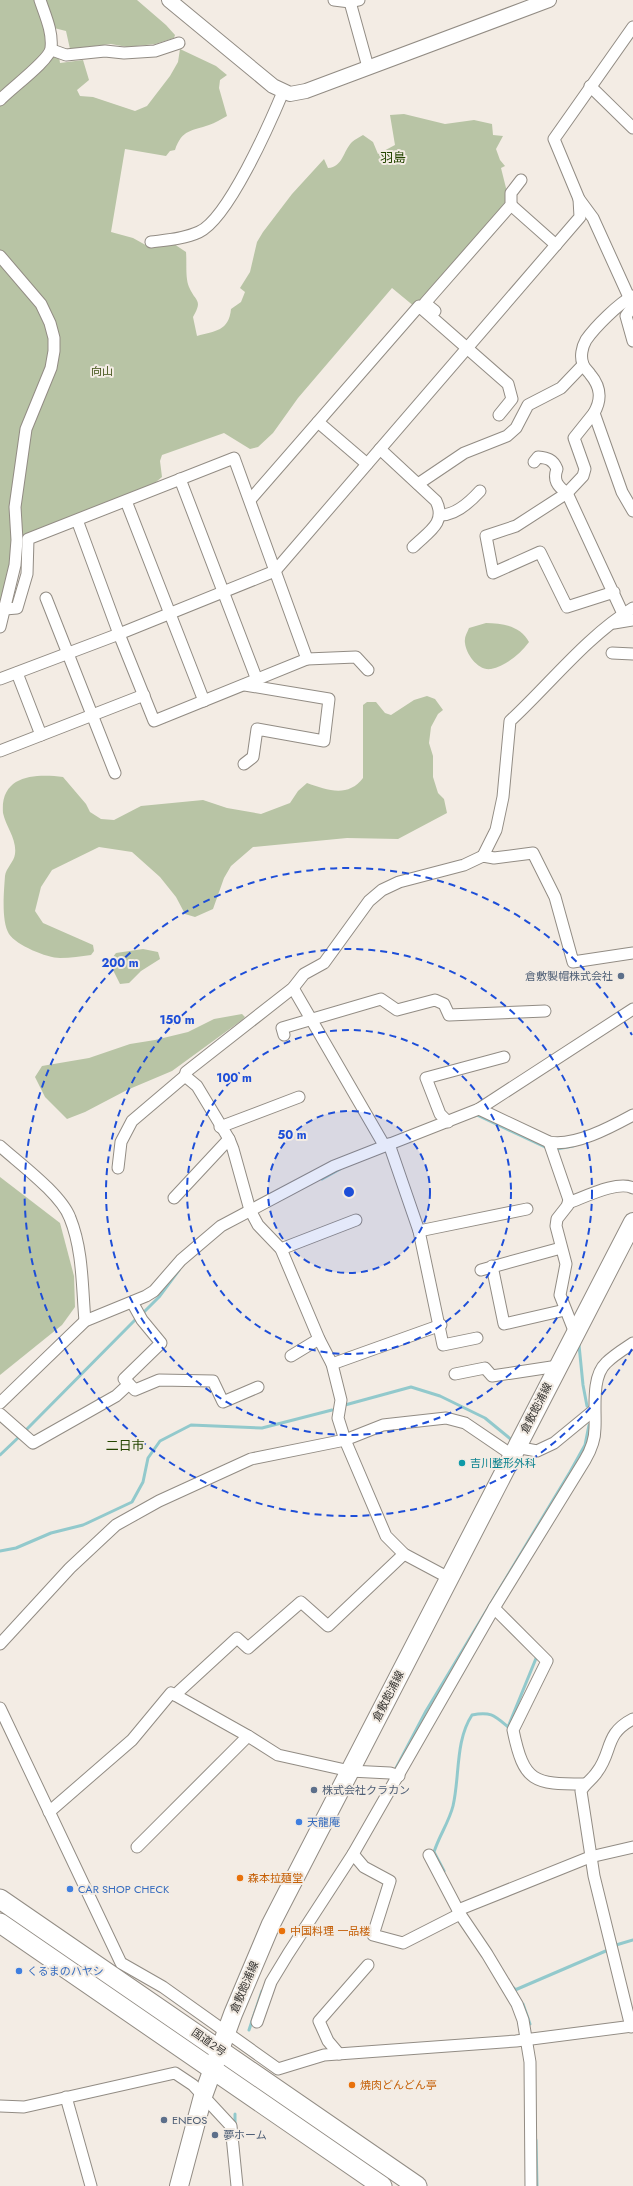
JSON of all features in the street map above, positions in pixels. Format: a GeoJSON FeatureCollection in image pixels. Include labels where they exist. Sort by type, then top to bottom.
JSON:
{"type":"FeatureCollection","features":[{"type":"Feature","properties":{"kind":"highway","name":"国道2号"},"geometry":{"type":"LineString","coordinates":[[0,1899],[417,2186]]}},
{"type":"Feature","properties":{"kind":"highway","name":"国道2号"},"geometry":{"type":"LineString","coordinates":[[0,1923],[382,2186]]}},
{"type":"Feature","properties":{"kind":"main road","name":"倉敷飽浦線"},"geometry":{"type":"LineString","coordinates":[[179,2186],[203,2096],[212,2069],[271,1924],[633,1222]]}},
{"type":"Feature","properties":{"kind":"street"},"geometry":{"type":"LineString","coordinates":[[0,100],[11,88],[44,61],[52,50],[51,36],[40,0]]}},
{"type":"Feature","properties":{"kind":"street"},"geometry":{"type":"LineString","coordinates":[[169,0],[264,79],[283,92],[302,92],[549,0]]}},
{"type":"Feature","properties":{"kind":"street"},"geometry":{"type":"LineString","coordinates":[[334,0],[355,1],[368,67]]}},
{"type":"Feature","properties":{"kind":"street"},"geometry":{"type":"LineString","coordinates":[[633,26],[554,139],[579,199],[593,218],[632,301],[626,316],[633,341]]}},
{"type":"Feature","properties":{"kind":"street"},"geometry":{"type":"LineString","coordinates":[[52,50],[66,55],[105,51],[124,53],[155,51],[179,43]]}},
{"type":"Feature","properties":{"kind":"street"},"geometry":{"type":"LineString","coordinates":[[590,86],[633,128]]}},
{"type":"Feature","properties":{"kind":"street"},"geometry":{"type":"LineString","coordinates":[[151,242],[175,239],[200,232],[226,207],[270,122],[283,92]]}},
{"type":"Feature","properties":{"kind":"street"},"geometry":{"type":"LineString","coordinates":[[499,415],[512,399],[508,384],[425,303],[511,205],[511,193],[521,180]]}},
{"type":"Feature","properties":{"kind":"street"},"geometry":{"type":"LineString","coordinates":[[0,679],[170,614],[275,571],[580,217],[579,199]]}},
{"type":"Feature","properties":{"kind":"street"},"geometry":{"type":"LineString","coordinates":[[511,205],[556,245]]}},
{"type":"Feature","properties":{"kind":"street"},"geometry":{"type":"LineString","coordinates":[[0,256],[41,304],[50,323],[54,338],[54,351],[50,368],[26,429],[15,507],[17,540],[15,565],[0,627]]}},
{"type":"Feature","properties":{"kind":"street"},"geometry":{"type":"LineString","coordinates":[[614,592],[566,607],[540,552],[493,572],[486,536],[516,526],[567,492],[583,476],[585,469],[574,438],[594,414],[600,403],[600,392],[597,384],[583,365],[581,354],[585,341],[598,326],[632,301]]}},
{"type":"Feature","properties":{"kind":"street"},"geometry":{"type":"LineString","coordinates":[[250,500],[419,306],[469,345]]}},
{"type":"Feature","properties":{"kind":"street"},"geometry":{"type":"LineString","coordinates":[[418,484],[464,452],[507,436],[516,428],[528,405],[561,388],[583,365]]}},
{"type":"Feature","properties":{"kind":"street"},"geometry":{"type":"LineString","coordinates":[[594,414],[622,492],[633,510]]}},
{"type":"Feature","properties":{"kind":"street"},"geometry":{"type":"LineString","coordinates":[[318,422],[367,464]]}},
{"type":"Feature","properties":{"kind":"street"},"geometry":{"type":"LineString","coordinates":[[380,449],[436,500],[441,515],[438,523],[413,547]]}},
{"type":"Feature","properties":{"kind":"street"},"geometry":{"type":"LineString","coordinates":[[483,856],[496,830],[503,797],[510,721],[610,624],[630,614],[614,592],[567,492],[556,483],[554,477],[557,469],[555,464],[548,458],[538,457],[534,462]]}},
{"type":"Feature","properties":{"kind":"street"},"geometry":{"type":"LineString","coordinates":[[5,609],[17,608],[27,574],[28,538],[234,458],[307,660]]}},
{"type":"Feature","properties":{"kind":"street"},"geometry":{"type":"LineString","coordinates":[[180,479],[257,680]]}},
{"type":"Feature","properties":{"kind":"street"},"geometry":{"type":"LineString","coordinates":[[441,515],[450,515],[480,491]]}},
{"type":"Feature","properties":{"kind":"street"},"geometry":{"type":"LineString","coordinates":[[126,501],[204,701]]}},
{"type":"Feature","properties":{"kind":"street"},"geometry":{"type":"LineString","coordinates":[[77,520],[119,634],[154,721],[307,660],[356,657],[368,670]]}},
{"type":"Feature","properties":{"kind":"street"},"geometry":{"type":"LineString","coordinates":[[46,598],[115,773]]}},
{"type":"Feature","properties":{"kind":"street"},"geometry":{"type":"LineString","coordinates":[[612,652],[633,654]]}},
{"type":"Feature","properties":{"kind":"street"},"geometry":{"type":"LineString","coordinates":[[17,673],[41,735]]}},
{"type":"Feature","properties":{"kind":"street"},"geometry":{"type":"LineString","coordinates":[[244,685],[329,699],[324,741],[257,729],[253,757],[244,764]]}},
{"type":"Feature","properties":{"kind":"street"},"geometry":{"type":"LineString","coordinates":[[0,751],[144,696]]}},
{"type":"Feature","properties":{"kind":"street"},"geometry":{"type":"LineString","coordinates":[[118,1168],[121,1142],[132,1121],[185,1076],[186,1072],[293,988],[304,974],[324,963],[369,901],[382,890],[399,882],[464,865],[483,856],[494,858],[533,853],[555,896],[573,962],[633,954]]}},
{"type":"Feature","properties":{"kind":"street"},"geometry":{"type":"LineString","coordinates":[[293,988],[387,1145],[419,1231],[441,1325],[443,1345],[477,1338]]}},
{"type":"Feature","properties":{"kind":"street"},"geometry":{"type":"LineString","coordinates":[[284,1034],[282,1028],[381,998],[397,1010],[435,1000],[444,1004],[449,1015],[545,1011]]}},
{"type":"Feature","properties":{"kind":"street"},"geometry":{"type":"LineString","coordinates":[[0,1403],[85,1321],[146,1296],[154,1291],[181,1260],[220,1226],[334,1166],[480,1109],[633,1009]]}},
{"type":"Feature","properties":{"kind":"street"},"geometry":{"type":"LineString","coordinates":[[448,1122],[440,1114],[426,1078],[504,1057]]}},
{"type":"Feature","properties":{"kind":"street"},"geometry":{"type":"LineString","coordinates":[[185,1076],[197,1086],[228,1139],[233,1149],[250,1210],[258,1225],[281,1249],[319,1339],[332,1364],[341,1400],[338,1418],[345,1440],[386,1536],[404,1554],[449,1578]]}},
{"type":"Feature","properties":{"kind":"street"},"geometry":{"type":"LineString","coordinates":[[220,1127],[299,1097]]}},
{"type":"Feature","properties":{"kind":"street"},"geometry":{"type":"LineString","coordinates":[[480,1109],[549,1142],[564,1144],[605,1129],[633,1115]]}},
{"type":"Feature","properties":{"kind":"street"},"geometry":{"type":"LineString","coordinates":[[174,1198],[228,1139]]}},
{"type":"Feature","properties":{"kind":"street"},"geometry":{"type":"LineString","coordinates":[[549,1142],[568,1203]]}},
{"type":"Feature","properties":{"kind":"street"},"geometry":{"type":"LineString","coordinates":[[0,1146],[42,1183],[70,1217],[80,1259],[85,1321]]}},
{"type":"Feature","properties":{"kind":"street"},"geometry":{"type":"LineString","coordinates":[[575,1333],[560,1295],[566,1264],[556,1226],[557,1219],[568,1203],[616,1186],[624,1185],[633,1188]]}},
{"type":"Feature","properties":{"kind":"street"},"geometry":{"type":"LineString","coordinates":[[419,1231],[527,1209]]}},
{"type":"Feature","properties":{"kind":"street"},"geometry":{"type":"LineString","coordinates":[[281,1249],[356,1220]]}},
{"type":"Feature","properties":{"kind":"street"},"geometry":{"type":"LineString","coordinates":[[481,1270],[561,1248]]}},
{"type":"Feature","properties":{"kind":"street"},"geometry":{"type":"LineString","coordinates":[[492,1266],[504,1324],[565,1310]]}},
{"type":"Feature","properties":{"kind":"street"},"geometry":{"type":"LineString","coordinates":[[132,1302],[142,1320],[161,1343],[124,1379],[135,1390],[158,1380],[213,1381],[223,1402],[258,1387]]}},
{"type":"Feature","properties":{"kind":"street"},"geometry":{"type":"LineString","coordinates":[[332,1364],[441,1325]]}},
{"type":"Feature","properties":{"kind":"street"},"geometry":{"type":"LineString","coordinates":[[291,1356],[319,1339]]}},
{"type":"Feature","properties":{"kind":"street"},"geometry":{"type":"LineString","coordinates":[[257,2022],[271,1982],[284,1959],[353,1854],[395,1774],[592,1447],[595,1428],[593,1411],[600,1372],[605,1364],[633,1343]]}},
{"type":"Feature","properties":{"kind":"street"},"geometry":{"type":"LineString","coordinates":[[455,1374],[485,1368],[492,1376],[558,1366]]}},
{"type":"Feature","properties":{"kind":"street"},"geometry":{"type":"LineString","coordinates":[[0,1414],[33,1443],[116,1396],[129,1384]]}},
{"type":"Feature","properties":{"kind":"street"},"geometry":{"type":"LineString","coordinates":[[0,1644],[70,1568],[116,1525],[159,1500],[252,1459],[345,1440],[383,1425],[446,1418],[465,1423],[514,1451],[537,1451],[554,1443],[593,1411]]}},
{"type":"Feature","properties":{"kind":"street"},"geometry":{"type":"LineString","coordinates":[[175,1695],[236,1638],[248,1648],[301,1602],[328,1626],[404,1554]]}},
{"type":"Feature","properties":{"kind":"street"},"geometry":{"type":"LineString","coordinates":[[494,1608],[547,1661],[513,1730],[525,1768],[539,1781],[548,1784],[584,1784]]}},
{"type":"Feature","properties":{"kind":"street"},"geometry":{"type":"LineString","coordinates":[[49,1812],[132,1740],[171,1693],[248,1736],[278,1755],[350,1771],[395,1774]]}},
{"type":"Feature","properties":{"kind":"street"},"geometry":{"type":"LineString","coordinates":[[0,1708],[121,1963],[163,1987],[278,2069],[307,2059],[339,2054],[528,2040],[632,2026],[590,1857],[581,1791],[584,1784],[597,1772],[611,1737],[624,1723],[633,1719]]}},
{"type":"Feature","properties":{"kind":"street"},"geometry":{"type":"LineString","coordinates":[[137,1847],[248,1736]]}},
{"type":"Feature","properties":{"kind":"street"},"geometry":{"type":"LineString","coordinates":[[353,1854],[364,1867],[390,1881],[373,1935],[403,1943],[459,1912],[590,1857],[633,1847]]}},
{"type":"Feature","properties":{"kind":"street"},"geometry":{"type":"LineString","coordinates":[[429,1855],[459,1912],[487,1954],[517,2004],[528,2040],[530,2062],[531,2186]]}},
{"type":"Feature","properties":{"kind":"street"},"geometry":{"type":"LineString","coordinates":[[339,2054],[328,2041],[319,2021],[368,1965]]}},
{"type":"Feature","properties":{"kind":"street"},"geometry":{"type":"LineString","coordinates":[[0,2106],[24,2107],[175,2074],[193,2085],[231,2126],[237,2186]]}},
{"type":"Feature","properties":{"kind":"street"},"geometry":{"type":"LineString","coordinates":[[66,2097],[91,2186]]}},
{"type":"Feature","properties":{"kind":"green space","name":"向山"},"geometry":{"type":"Polygon","coordinates":[[[0,0],[137,0],[166,25],[175,35],[174,38],[155,44],[127,47],[111,44],[70,49],[66,31],[54,28],[60,63],[83,60],[89,80],[77,90],[80,96],[93,97],[135,111],[147,106],[170,76],[178,62],[180,49],[216,66],[227,75],[220,80],[219,88],[227,116],[211,124],[184,134],[175,150],[170,151],[166,156],[125,149],[111,232],[133,238],[151,248],[174,244],[186,252],[188,283],[198,304],[193,317],[197,336],[220,329],[227,322],[231,309],[241,302],[245,292],[240,288],[250,272],[257,242],[292,194],[324,159],[328,168],[337,165],[352,142],[363,135],[373,142],[378,154],[395,145],[390,115],[404,114],[445,124],[474,120],[492,124],[493,135],[503,136],[496,149],[500,160],[505,166],[501,168],[507,192],[505,205],[415,307],[392,288],[298,398],[273,433],[258,447],[250,449],[224,433],[162,455],[160,461],[162,477],[150,487],[14,542],[12,566],[0,614],[0,0]]]}},
{"type":"Feature","properties":{"kind":"green space"},"geometry":{"type":"Polygon","coordinates":[[[486,623],[510,626],[521,632],[529,642],[517,655],[507,662],[491,669],[486,669],[477,665],[470,657],[465,639],[469,628],[486,623]]]}},
{"type":"Feature","properties":{"kind":"green space"},"geometry":{"type":"Polygon","coordinates":[[[427,696],[435,699],[443,710],[438,714],[431,727],[429,743],[433,756],[433,777],[438,793],[444,799],[447,813],[398,839],[347,838],[253,847],[231,866],[224,878],[213,909],[195,917],[185,914],[176,897],[160,877],[132,852],[99,847],[52,870],[41,887],[35,911],[43,923],[93,945],[94,951],[91,955],[60,958],[48,956],[32,950],[18,942],[9,934],[6,928],[4,914],[5,876],[13,860],[15,849],[13,838],[3,813],[4,800],[7,790],[22,779],[42,776],[63,777],[86,804],[90,812],[101,819],[114,820],[141,806],[203,800],[227,808],[261,814],[290,803],[298,791],[307,783],[337,791],[351,788],[357,784],[363,778],[363,705],[367,702],[376,702],[385,713],[391,715],[414,700],[427,696]]]}},
{"type":"Feature","properties":{"kind":"green space"},"geometry":{"type":"Polygon","coordinates":[[[143,949],[158,952],[160,959],[141,971],[129,983],[120,984],[109,962],[116,953],[143,949]]]}},
{"type":"Feature","properties":{"kind":"green space"},"geometry":{"type":"Polygon","coordinates":[[[242,1014],[245,1017],[242,1020],[172,1071],[127,1090],[85,1112],[67,1119],[45,1097],[35,1077],[42,1066],[89,1058],[130,1044],[188,1032],[214,1019],[242,1014]]]}},
{"type":"Feature","properties":{"kind":"green space"},"geometry":{"type":"Polygon","coordinates":[[[0,1177],[60,1223],[74,1276],[75,1307],[62,1325],[0,1375],[0,1177]]]}},
{"type":"Feature","properties":{"kind":"waterway"},"geometry":{"type":"LineString","coordinates":[[474,1116],[477,1115],[545,1147]]}},
{"type":"Feature","properties":{"kind":"waterway"},"geometry":{"type":"LineString","coordinates":[[557,1149],[573,1146]]}},
{"type":"Feature","properties":{"kind":"waterway"},"geometry":{"type":"LineString","coordinates":[[322,1179],[340,1169]]}},
{"type":"Feature","properties":{"kind":"waterway"},"geometry":{"type":"LineString","coordinates":[[144,1312],[159,1297],[179,1270]]}},
{"type":"Feature","properties":{"kind":"waterway"},"geometry":{"type":"LineString","coordinates":[[27,1429],[135,1320]]}},
{"type":"Feature","properties":{"kind":"waterway"},"geometry":{"type":"LineString","coordinates":[[579,1345],[583,1385],[587,1406]]}},
{"type":"Feature","properties":{"kind":"waterway"},"geometry":{"type":"LineString","coordinates":[[345,1405],[411,1387],[440,1396],[485,1418],[513,1441]]}},
{"type":"Feature","properties":{"kind":"waterway"},"geometry":{"type":"LineString","coordinates":[[0,1551],[16,1548],[51,1533],[83,1525],[132,1502],[143,1482],[148,1458],[160,1441],[191,1425],[262,1428],[332,1410]]}},
{"type":"Feature","properties":{"kind":"waterway"},"geometry":{"type":"LineString","coordinates":[[394,1772],[426,1711],[570,1472],[585,1445],[589,1425]]}},
{"type":"Feature","properties":{"kind":"waterway"},"geometry":{"type":"LineString","coordinates":[[0,1455],[20,1436]]}},
{"type":"Feature","properties":{"kind":"waterway"},"geometry":{"type":"LineString","coordinates":[[444,1871],[434,1852],[453,1806],[460,1747],[467,1725],[472,1715],[488,1714],[496,1717],[508,1727],[537,1656]]}},
{"type":"Feature","properties":{"kind":"waterway"},"geometry":{"type":"LineString","coordinates":[[616,1945],[633,1940]]}},
{"type":"Feature","properties":{"kind":"waterway"},"geometry":{"type":"LineString","coordinates":[[514,1988],[515,1990],[608,1950]]}},
{"type":"Feature","properties":{"kind":"waterway"},"geometry":{"type":"LineString","coordinates":[[249,2030],[262,1991]]}},
{"type":"Feature","properties":{"kind":"waterway"},"geometry":{"type":"LineString","coordinates":[[523,2004],[530,2024]]}},
{"type":"Feature","properties":{"kind":"waterway"},"geometry":{"type":"LineString","coordinates":[[235,2114],[235,2126]]}},
{"type":"Feature","properties":{"kind":"waterway"},"geometry":{"type":"LineString","coordinates":[[536,2140],[537,2186]]}},
{"type":"Feature","properties":{"kind":"place","name":"倉敷製帽株式会社"},"geometry":{"type":"Point","coordinates":[621,976]}},
{"type":"Feature","properties":{"kind":"place","name":"吉川整形外科"},"geometry":{"type":"Point","coordinates":[462,1463]}},
{"type":"Feature","properties":{"kind":"place","name":"株式会社クラカン"},"geometry":{"type":"Point","coordinates":[314,1790]}},
{"type":"Feature","properties":{"kind":"place","name":"天龍庵"},"geometry":{"type":"Point","coordinates":[299,1822]}},
{"type":"Feature","properties":{"kind":"place","name":"森本拉麺堂"},"geometry":{"type":"Point","coordinates":[240,1878]}},
{"type":"Feature","properties":{"kind":"place","name":"CAR SHOP CHECK"},"geometry":{"type":"Point","coordinates":[70,1889]}},
{"type":"Feature","properties":{"kind":"place","name":"中国料理 一品楼"},"geometry":{"type":"Point","coordinates":[282,1931]}},
{"type":"Feature","properties":{"kind":"place","name":"くるまのハヤシ"},"geometry":{"type":"Point","coordinates":[19,1971]}},
{"type":"Feature","properties":{"kind":"place","name":"焼肉どんどん亭"},"geometry":{"type":"Point","coordinates":[352,2085]}},
{"type":"Feature","properties":{"kind":"place","name":"ENEOS"},"geometry":{"type":"Point","coordinates":[164,2120]}},
{"type":"Feature","properties":{"kind":"place","name":"夢ホーム"},"geometry":{"type":"Point","coordinates":[215,2135]}},
{"type":"Feature","properties":{"kind":"district","name":"羽島"},"geometry":{"type":"Point","coordinates":[393,157]}},
{"type":"Feature","properties":{"kind":"district","name":"二日市"},"geometry":{"type":"Point","coordinates":[125,1445]}}]}
